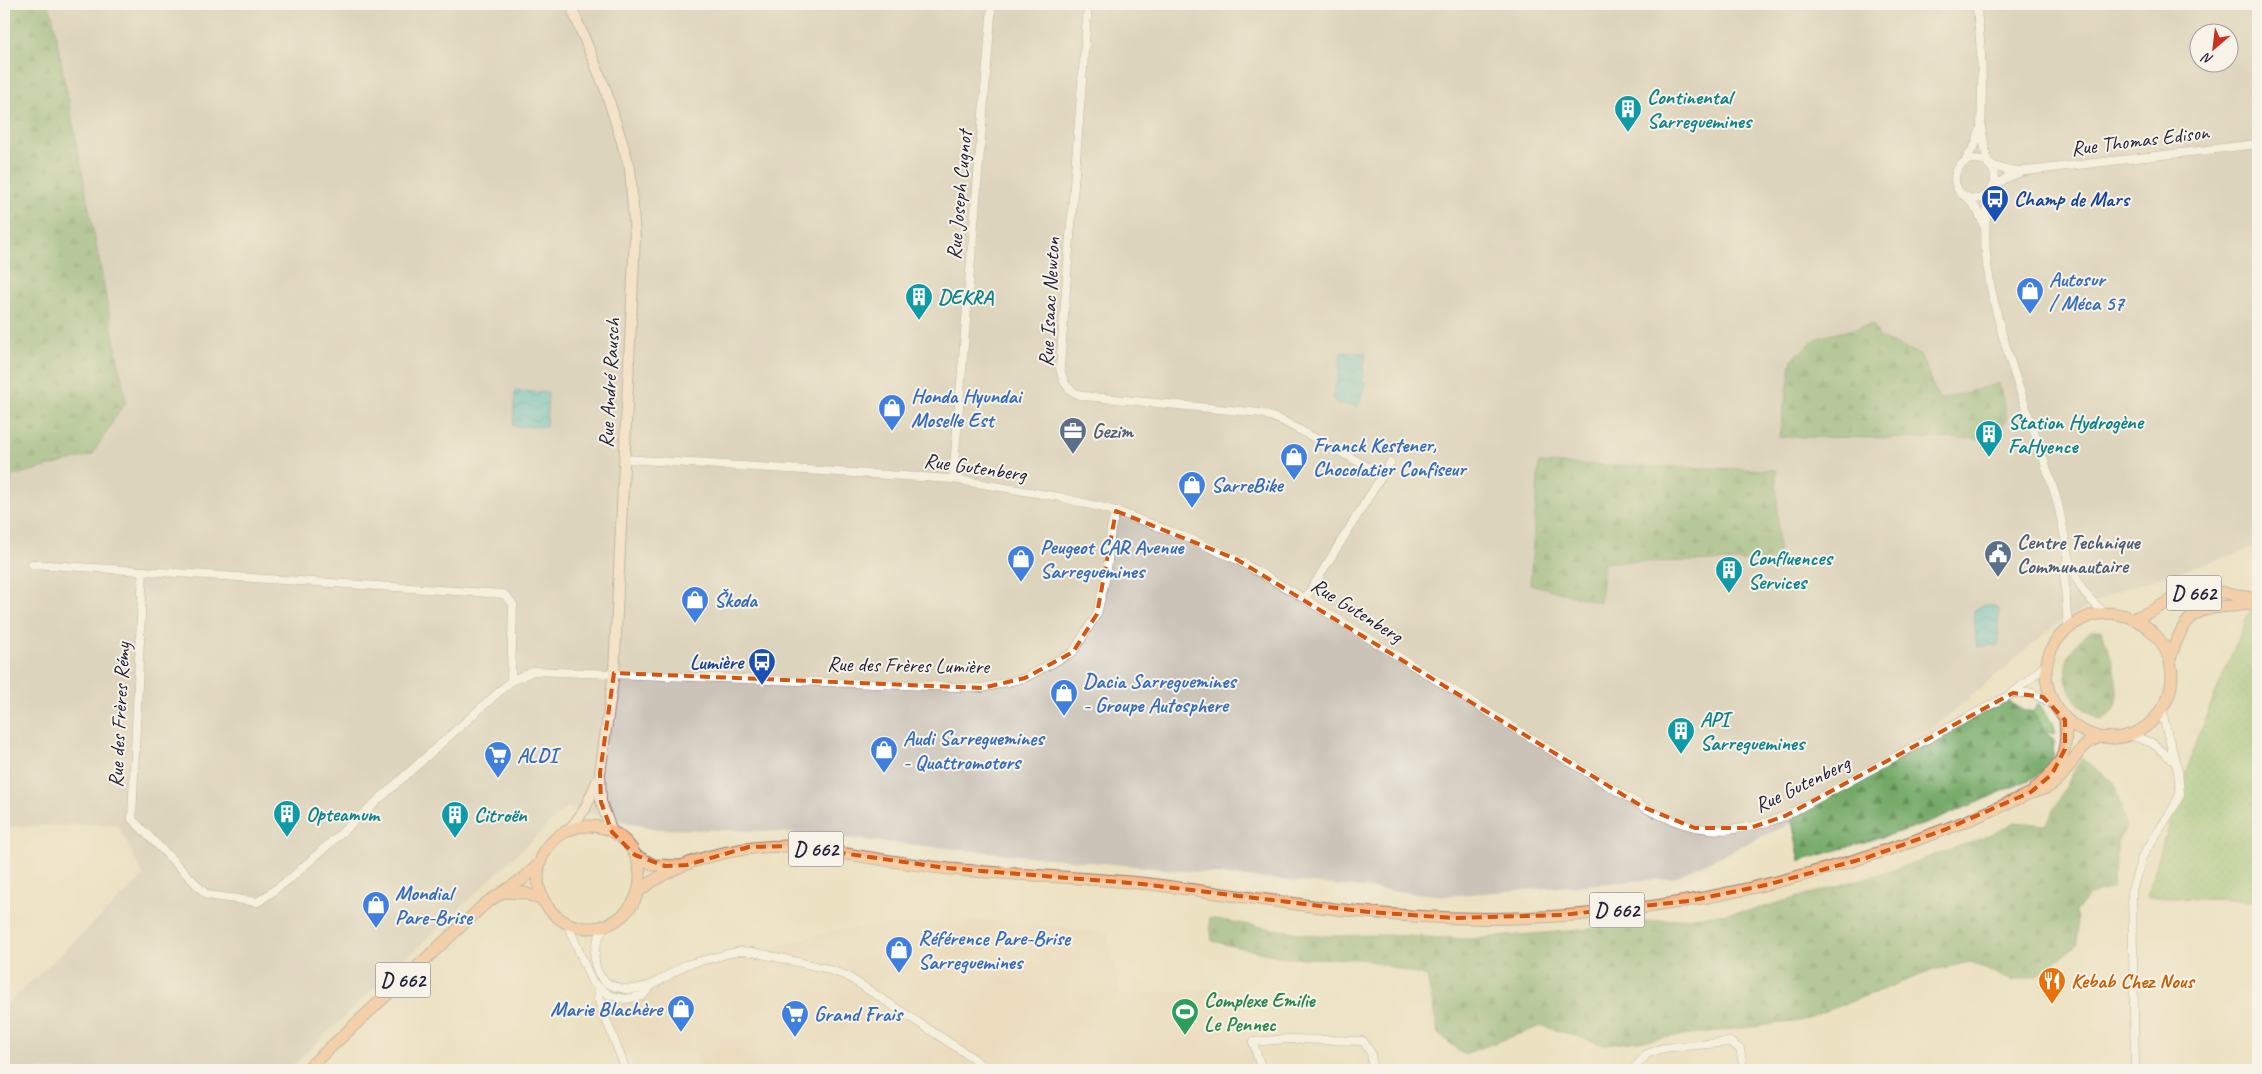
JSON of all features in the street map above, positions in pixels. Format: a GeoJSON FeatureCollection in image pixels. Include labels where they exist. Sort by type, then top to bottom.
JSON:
{"type":"FeatureCollection","features":[{"type":"Feature","properties":{"kind":"main road","name":"D 662"},"geometry":{"type":"LineString","coordinates":[[2134,618],[2150,613],[2185,594],[2200,592],[2258,602]]}},
{"type":"Feature","properties":{"kind":"main road","name":"D 662"},"geometry":{"type":"LineString","coordinates":[[2170,659],[2182,629],[2203,610],[2222,605],[2258,602]]}},
{"type":"Feature","properties":{"kind":"main road"},"geometry":{"type":"LineString","coordinates":[[2105,613],[2134,618],[2156,634],[2170,659],[2171,684],[2163,708],[2149,724],[2130,735],[2098,737],[2080,731],[2065,720],[2053,704],[2047,684],[2048,663],[2055,644],[2068,628],[2085,618],[2105,613]]}},
{"type":"Feature","properties":{"kind":"main road","name":"D 662"},"geometry":{"type":"LineString","coordinates":[[2031,792],[2052,774],[2063,758],[2067,742],[2065,720]]}},
{"type":"Feature","properties":{"kind":"main road","name":"D 662"},"geometry":{"type":"LineString","coordinates":[[638,892],[657,878],[687,865],[749,847],[793,846],[946,868],[1142,884],[1369,912],[1453,918],[1562,915],[1689,901],[1815,873],[1908,843],[1983,814],[2031,792],[2047,788],[2058,781],[2083,749],[2098,737]]}},
{"type":"Feature","properties":{"kind":"main road"},"geometry":{"type":"LineString","coordinates":[[592,826],[612,832],[630,846],[635,855],[640,874],[638,892],[626,913],[605,926],[579,928],[558,918],[544,901],[538,883],[539,864],[548,847],[554,840],[570,830],[592,826]]}},
{"type":"Feature","properties":{"kind":"main road","name":"D 662"},"geometry":{"type":"LineString","coordinates":[[635,855],[654,865],[687,865]]}},
{"type":"Feature","properties":{"kind":"main road","name":"D 662"},"geometry":{"type":"LineString","coordinates":[[306,1070],[486,903],[523,880],[539,864]]}},
{"type":"Feature","properties":{"kind":"main road"},"geometry":{"type":"LineString","coordinates":[[503,892],[525,893],[544,901]]}},
{"type":"Feature","properties":{"kind":"street","name":"Rue André Rausch"},"geometry":{"type":"LineString","coordinates":[[570,4],[605,88],[630,168],[635,237],[614,673],[600,773],[601,802],[612,832]]}},
{"type":"Feature","properties":{"kind":"street","name":"Rue Joseph Cugnot"},"geometry":{"type":"LineString","coordinates":[[953,479],[992,4]]}},
{"type":"Feature","properties":{"kind":"street","name":"Rue Isaac Newton"},"geometry":{"type":"LineString","coordinates":[[1088,4],[1060,368],[1063,382],[1072,392],[1083,396],[1261,413],[1283,421],[1383,475]]}},
{"type":"Feature","properties":{"kind":"street"},"geometry":{"type":"LineString","coordinates":[[1976,4],[1982,73],[1981,127],[1988,164],[1994,175],[1985,230],[1990,282],[2017,382],[2056,496],[2068,554],[2086,595],[2105,613]]}},
{"type":"Feature","properties":{"kind":"street"},"geometry":{"type":"LineString","coordinates":[[1981,127],[1975,144],[1955,177],[1958,189],[1978,211],[1985,230]]}},
{"type":"Feature","properties":{"kind":"street","name":"Rue Thomas Edison"},"geometry":{"type":"LineString","coordinates":[[1988,164],[2006,170],[2026,171],[2258,144]]}},
{"type":"Feature","properties":{"kind":"street"},"geometry":{"type":"LineString","coordinates":[[1965,162],[1977,159],[1988,164]]}},
{"type":"Feature","properties":{"kind":"street","name":"Rue Thomas Edison"},"geometry":{"type":"LineString","coordinates":[[1991,189],[2006,178],[2026,171]]}},
{"type":"Feature","properties":{"kind":"street"},"geometry":{"type":"LineString","coordinates":[[1967,197],[1979,198],[1991,189]]}},
{"type":"Feature","properties":{"kind":"street","name":"Rue Gutenberg"},"geometry":{"type":"LineString","coordinates":[[624,459],[953,479],[1058,497],[1116,511],[1181,535],[1236,559],[1305,599],[1643,807],[1678,823],[1714,831],[1750,828],[1785,816],[2013,693],[2048,663]]}},
{"type":"Feature","properties":{"kind":"street"},"geometry":{"type":"LineString","coordinates":[[1305,599],[1390,463]]}},
{"type":"Feature","properties":{"kind":"street","name":"Rue des Frères Lumière"},"geometry":{"type":"LineString","coordinates":[[614,673],[982,688],[1025,678],[1073,652],[1097,614],[1107,572],[1111,529],[1116,511]]}},
{"type":"Feature","properties":{"kind":"street"},"geometry":{"type":"LineString","coordinates":[[2068,554],[2064,574],[2068,628]]}},
{"type":"Feature","properties":{"kind":"street"},"geometry":{"type":"LineString","coordinates":[[32,564],[504,594],[513,604],[511,680]]}},
{"type":"Feature","properties":{"kind":"street","name":"Rue des Frères Rémy"},"geometry":{"type":"LineString","coordinates":[[143,571],[132,819],[207,895],[258,902],[291,878],[511,680],[533,671],[614,673]]}},
{"type":"Feature","properties":{"kind":"street"},"geometry":{"type":"LineString","coordinates":[[2013,693],[2032,693],[2053,704]]}},
{"type":"Feature","properties":{"kind":"street"},"geometry":{"type":"LineString","coordinates":[[2135,1070],[2132,890],[2142,857],[2180,794],[2180,782],[2164,721],[2163,708]]}},
{"type":"Feature","properties":{"kind":"street"},"geometry":{"type":"LineString","coordinates":[[2130,735],[2152,743],[2175,762]]}},
{"type":"Feature","properties":{"kind":"street","name":"Rue André Rausch"},"geometry":{"type":"LineString","coordinates":[[570,830],[586,809],[600,773]]}},
{"type":"Feature","properties":{"kind":"street"},"geometry":{"type":"LineString","coordinates":[[567,923],[584,967],[598,988],[611,996],[625,999],[642,996],[652,985],[684,965],[739,952],[753,952],[824,968],[847,976],[973,1058],[986,1070]]}},
{"type":"Feature","properties":{"kind":"street"},"geometry":{"type":"LineString","coordinates":[[605,926],[594,950],[595,966],[599,974],[606,981],[621,988],[632,989],[652,985]]}},
{"type":"Feature","properties":{"kind":"street"},"geometry":{"type":"LineString","coordinates":[[598,988],[598,999],[626,1070]]}},
{"type":"Feature","properties":{"kind":"street"},"geometry":{"type":"LineString","coordinates":[[1262,1070],[1253,1042],[1288,1039],[1363,1041],[1371,1053],[1373,1070]]}},
{"type":"Feature","properties":{"kind":"street"},"geometry":{"type":"LineString","coordinates":[[1633,1070],[1647,1054],[1663,1048],[1730,1042],[1740,1049],[1744,1070]]}},
{"type":"Feature","properties":{"kind":"highlighted area"},"geometry":{"type":"Polygon","coordinates":[[[1116,511],[1236,559],[1643,807],[1695,828],[1750,828],[1785,816],[2013,693],[2043,697],[2065,720],[2065,749],[2052,774],[2031,792],[1944,830],[1866,858],[1766,885],[1689,901],[1562,915],[1453,918],[1369,912],[1142,884],[946,868],[793,846],[749,847],[687,865],[665,866],[635,855],[612,832],[601,802],[600,773],[614,673],[982,688],[1025,678],[1073,652],[1097,614],[1116,511]]]}},
{"type":"Feature","properties":{"kind":"shaded area"},"geometry":{"type":"Polygon","coordinates":[[[48,4],[2258,4],[2258,547],[2117,591],[2055,625],[1859,792],[1673,878],[1446,896],[768,831],[656,829],[566,808],[288,1070],[4,1070],[4,1007],[144,876],[117,824],[4,827],[4,546],[12,476],[92,455],[126,401],[52,14],[48,4]]]}},
{"type":"Feature","properties":{"kind":"shaded area"},"geometry":{"type":"Polygon","coordinates":[[[992,921],[1107,932],[1120,995],[1236,988],[1248,1042],[1258,1070],[696,1070],[697,1054],[616,1054],[588,1002],[685,965],[753,952],[838,930],[906,924],[992,921]]]}},
{"type":"Feature","properties":{"kind":"green space"},"geometry":{"type":"Polygon","coordinates":[[[4,4],[48,4],[52,14],[126,401],[92,455],[12,476],[4,546],[4,4]]]}},
{"type":"Feature","properties":{"kind":"green space"},"geometry":{"type":"Polygon","coordinates":[[[1873,324],[1880,338],[1920,354],[1939,400],[1999,383],[2007,418],[1996,439],[1779,437],[1792,359],[1817,338],[1873,324]]]}},
{"type":"Feature","properties":{"kind":"green space"},"geometry":{"type":"Polygon","coordinates":[[[1539,463],[1776,470],[1779,561],[1604,562],[1600,603],[1530,584],[1539,463]]]}},
{"type":"Feature","properties":{"kind":"green space"},"geometry":{"type":"Polygon","coordinates":[[[2258,591],[2258,901],[2146,897],[2198,736],[2258,591]]]}},
{"type":"Feature","properties":{"kind":"green space"},"geometry":{"type":"Polygon","coordinates":[[[2092,630],[2101,630],[2112,660],[2117,684],[2115,706],[2110,714],[2101,720],[2076,701],[2069,689],[2066,677],[2066,665],[2071,652],[2079,641],[2092,630]]]}},
{"type":"Feature","properties":{"kind":"green space"},"geometry":{"type":"Polygon","coordinates":[[[2010,702],[2025,711],[2031,711],[2054,741],[2053,757],[2047,769],[2031,779],[1929,823],[1800,861],[1791,816],[2000,704],[2010,702]]]}},
{"type":"Feature","properties":{"kind":"green space"},"geometry":{"type":"Polygon","coordinates":[[[2038,704],[2053,723],[2056,734],[2045,731],[2032,713],[2038,704]]]}},
{"type":"Feature","properties":{"kind":"green space"},"geometry":{"type":"Polygon","coordinates":[[[2081,758],[2114,782],[2126,827],[2118,843],[2112,888],[2089,895],[2076,912],[2078,944],[2037,976],[2012,981],[1970,962],[1934,970],[1800,1021],[1605,1045],[1542,1026],[1464,1054],[1438,1034],[1427,977],[1362,959],[1285,958],[1212,941],[1209,918],[1317,936],[1383,935],[1469,939],[1579,930],[1753,910],[1890,871],[1993,834],[2015,822],[2046,825],[2081,758]]]}},
{"type":"Feature","properties":{"kind":"water"},"geometry":{"type":"Polygon","coordinates":[[[1341,352],[1366,353],[1362,380],[1365,383],[1359,405],[1357,406],[1336,403],[1332,397],[1338,377],[1341,352]]]}},
{"type":"Feature","properties":{"kind":"water"},"geometry":{"type":"Polygon","coordinates":[[[515,391],[548,392],[546,427],[513,426],[515,391]]]}},
{"type":"Feature","properties":{"kind":"water"},"geometry":{"type":"Polygon","coordinates":[[[1982,605],[1993,605],[1999,609],[1998,645],[1977,646],[1974,610],[1982,605]]]}},
{"type":"Feature","properties":{"kind":"place","name":"Continental Sarreguemines"},"geometry":{"type":"Point","coordinates":[1628,133]}},
{"type":"Feature","properties":{"kind":"place","name":"Champ de Mars"},"geometry":{"type":"Point","coordinates":[1995,223]}},
{"type":"Feature","properties":{"kind":"place","name":"Autosur / Méca 57"},"geometry":{"type":"Point","coordinates":[2030,315]}},
{"type":"Feature","properties":{"kind":"place","name":"DEKRA"},"geometry":{"type":"Point","coordinates":[919,321]}},
{"type":"Feature","properties":{"kind":"place","name":"Honda Hyundai Moselle Est"},"geometry":{"type":"Point","coordinates":[892,432]}},
{"type":"Feature","properties":{"kind":"place","name":"Gezim"},"geometry":{"type":"Point","coordinates":[1073,455]}},
{"type":"Feature","properties":{"kind":"place","name":"Station Hydrogène FaHyence"},"geometry":{"type":"Point","coordinates":[1989,458]}},
{"type":"Feature","properties":{"kind":"place","name":"Franck Kestener, Chocolatier Confiseur"},"geometry":{"type":"Point","coordinates":[1294,481]}},
{"type":"Feature","properties":{"kind":"place","name":"SarreBike"},"geometry":{"type":"Point","coordinates":[1192,509]}},
{"type":"Feature","properties":{"kind":"place","name":"Centre Technique Communautaire"},"geometry":{"type":"Point","coordinates":[1998,578]}},
{"type":"Feature","properties":{"kind":"place","name":"Peugeot CAR Avenue Sarreguemines"},"geometry":{"type":"Point","coordinates":[1021,583]}},
{"type":"Feature","properties":{"kind":"place","name":"Confluences Services"},"geometry":{"type":"Point","coordinates":[1729,594]}},
{"type":"Feature","properties":{"kind":"place","name":"Škoda"},"geometry":{"type":"Point","coordinates":[695,624]}},
{"type":"Feature","properties":{"kind":"place","name":"Lumière"},"geometry":{"type":"Point","coordinates":[762,686]}},
{"type":"Feature","properties":{"kind":"place","name":"Dacia Sarreguemines - Groupe Autosphere"},"geometry":{"type":"Point","coordinates":[1064,717]}},
{"type":"Feature","properties":{"kind":"place","name":"API Sarreguemines"},"geometry":{"type":"Point","coordinates":[1681,755]}},
{"type":"Feature","properties":{"kind":"place","name":"Audi Sarreguemines - Quattromotors"},"geometry":{"type":"Point","coordinates":[884,774]}},
{"type":"Feature","properties":{"kind":"place","name":"ALDI"},"geometry":{"type":"Point","coordinates":[498,779]}},
{"type":"Feature","properties":{"kind":"place","name":"Opteamum"},"geometry":{"type":"Point","coordinates":[287,838]}},
{"type":"Feature","properties":{"kind":"place","name":"Citroën"},"geometry":{"type":"Point","coordinates":[455,839]}},
{"type":"Feature","properties":{"kind":"place","name":"Mondial Pare-Brise"},"geometry":{"type":"Point","coordinates":[376,929]}},
{"type":"Feature","properties":{"kind":"place","name":"Référence Pare-Brise Sarreguemines"},"geometry":{"type":"Point","coordinates":[899,974]}},
{"type":"Feature","properties":{"kind":"place","name":"Kebab Chez Nous"},"geometry":{"type":"Point","coordinates":[2052,1005]}},
{"type":"Feature","properties":{"kind":"place","name":"Marie Blachère"},"geometry":{"type":"Point","coordinates":[681,1033]}},
{"type":"Feature","properties":{"kind":"place","name":"Complexe Emilie Le Pennec"},"geometry":{"type":"Point","coordinates":[1185,1036]}},
{"type":"Feature","properties":{"kind":"place","name":"Grand Frais"},"geometry":{"type":"Point","coordinates":[795,1038]}}]}
